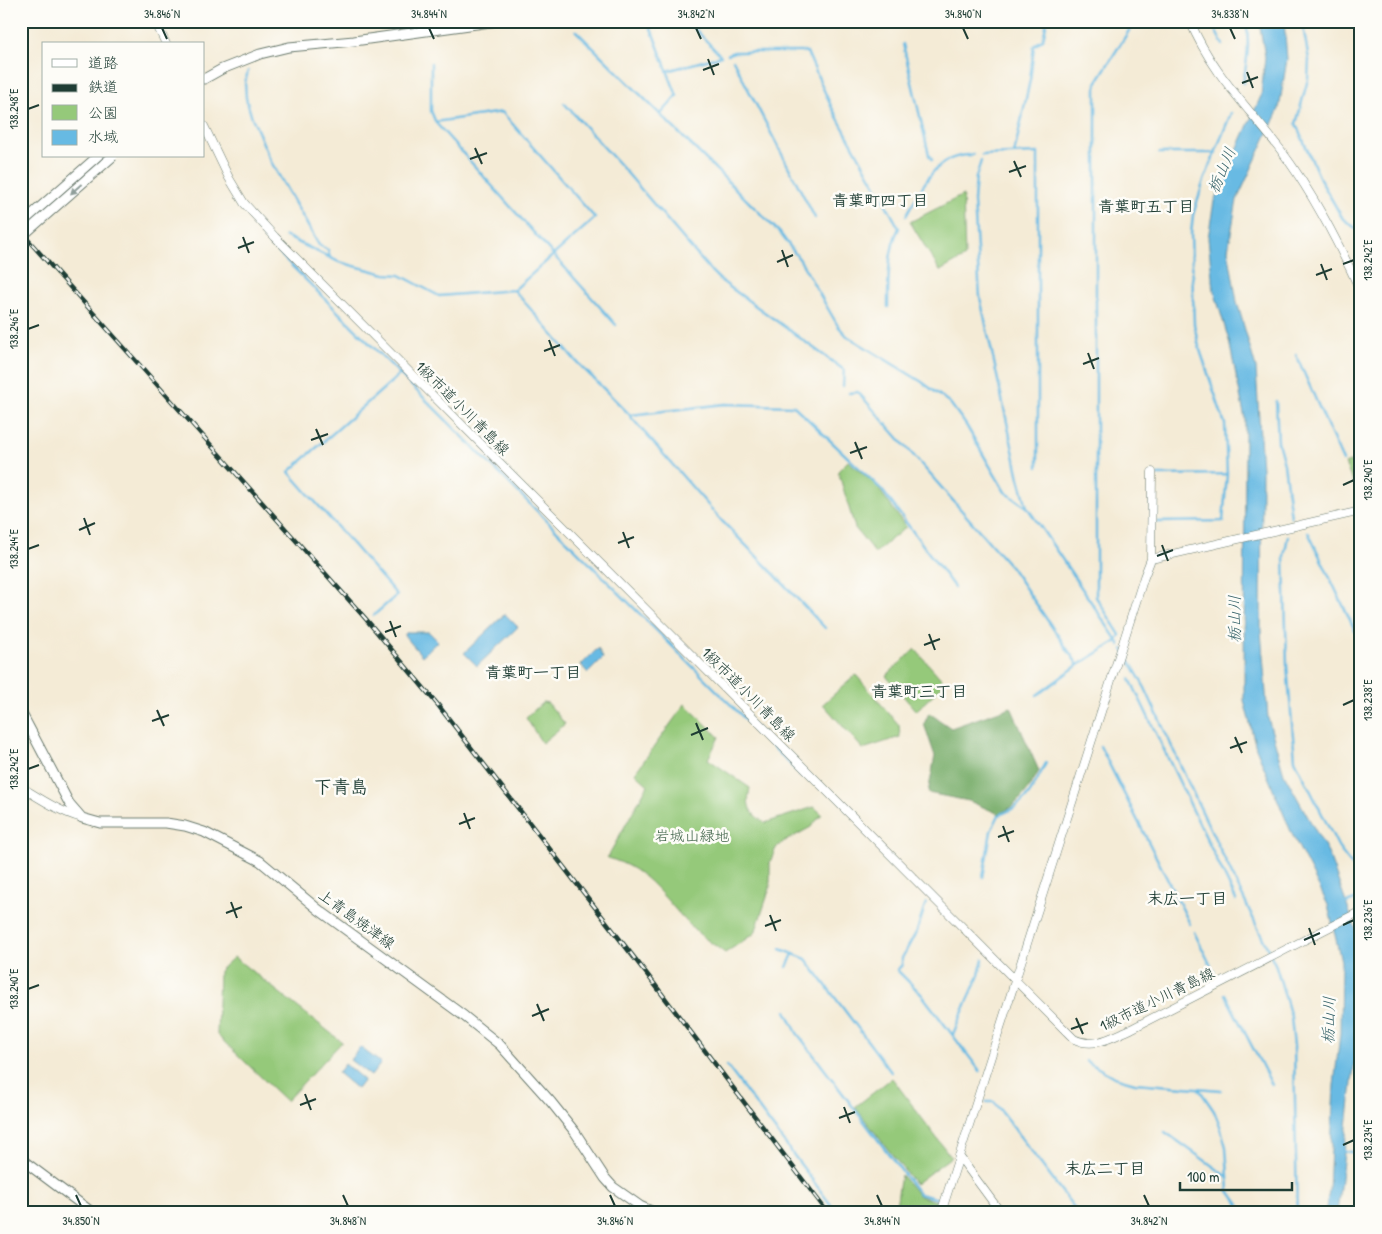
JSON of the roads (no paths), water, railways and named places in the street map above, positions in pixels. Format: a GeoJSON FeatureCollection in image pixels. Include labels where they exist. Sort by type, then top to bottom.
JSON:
{"type":"FeatureCollection","features":[{"type":"Feature","properties":{"kind":"main road"},"geometry":{"type":"LineString","coordinates":[[205,78],[226,67],[260,54],[289,47],[354,41],[498,21]]}},
{"type":"Feature","properties":{"kind":"main road"},"geometry":{"type":"LineString","coordinates":[[21,224],[96,158]]}},
{"type":"Feature","properties":{"kind":"main road"},"geometry":{"type":"LineString","coordinates":[[21,237],[110,158]]}},
{"type":"Feature","properties":{"kind":"main road"},"geometry":{"type":"LineString","coordinates":[[21,712],[69,803],[82,818]]}},
{"type":"Feature","properties":{"kind":"main road","name":"上青島焼津線"},"geometry":{"type":"LineString","coordinates":[[82,818],[100,823],[166,823],[185,826],[204,832],[260,861],[319,910],[456,1010],[500,1045],[552,1102],[613,1187],[640,1206],[656,1213]]}},
{"type":"Feature","properties":{"kind":"main road"},"geometry":{"type":"LineString","coordinates":[[21,1159],[93,1213]]}},
{"type":"Feature","properties":{"kind":"street"},"geometry":{"type":"LineString","coordinates":[[155,21],[165,42]]}},
{"type":"Feature","properties":{"kind":"street"},"geometry":{"type":"LineString","coordinates":[[1190,21],[1199,42],[1219,74],[1279,148],[1318,205],[1361,292]]}},
{"type":"Feature","properties":{"kind":"street","name":"1級市道小川青島線"},"geometry":{"type":"LineString","coordinates":[[205,128],[225,170],[244,203],[275,238],[1074,1039],[1088,1044],[1131,1029],[1360,912]]}},
{"type":"Feature","properties":{"kind":"street"},"geometry":{"type":"LineString","coordinates":[[941,1213],[1151,559],[1152,472]]}},
{"type":"Feature","properties":{"kind":"street"},"geometry":{"type":"LineString","coordinates":[[1151,559],[1361,511]]}},
{"type":"Feature","properties":{"kind":"street"},"geometry":{"type":"LineString","coordinates":[[21,787],[63,812],[82,818]]}},
{"type":"Feature","properties":{"kind":"street"},"geometry":{"type":"LineString","coordinates":[[959,1156],[1001,1213]]}},
{"type":"Feature","properties":{"kind":"water"},"geometry":{"type":"Polygon","coordinates":[[[1259,21],[1284,21],[1287,59],[1279,109],[1237,200],[1228,250],[1237,302],[1256,368],[1262,470],[1261,631],[1268,718],[1284,774],[1328,853],[1356,930],[1357,984],[1354,1066],[1337,1213],[1325,1213],[1329,1191],[1334,1085],[1340,1034],[1341,961],[1328,905],[1292,834],[1256,748],[1244,700],[1245,419],[1229,341],[1213,287],[1208,238],[1214,201],[1261,96],[1265,57],[1259,21]]]}},
{"type":"Feature","properties":{"kind":"water"},"geometry":{"type":"Polygon","coordinates":[[[505,614],[518,627],[477,666],[464,653],[505,614]]]}},
{"type":"Feature","properties":{"kind":"water"},"geometry":{"type":"Polygon","coordinates":[[[407,632],[429,632],[438,641],[422,656],[404,635],[407,632]]]}},
{"type":"Feature","properties":{"kind":"water"},"geometry":{"type":"Polygon","coordinates":[[[598,648],[603,658],[588,673],[581,665],[598,648]]]}},
{"type":"Feature","properties":{"kind":"water"},"geometry":{"type":"Polygon","coordinates":[[[360,1047],[381,1063],[371,1076],[350,1060],[360,1047]]]}},
{"type":"Feature","properties":{"kind":"water"},"geometry":{"type":"Polygon","coordinates":[[[345,1064],[364,1080],[357,1089],[338,1073],[345,1064]]]}},
{"type":"Feature","properties":{"kind":"waterway"},"geometry":{"type":"LineString","coordinates":[[648,21],[677,96],[660,115]]}},
{"type":"Feature","properties":{"kind":"waterway"},"geometry":{"type":"LineString","coordinates":[[1014,154],[1030,80],[1034,46],[1043,39],[1047,21]]}},
{"type":"Feature","properties":{"kind":"waterway"},"geometry":{"type":"LineString","coordinates":[[1037,695],[1078,665],[1117,641],[1120,635],[1096,597],[1096,83],[1135,21]]}},
{"type":"Feature","properties":{"kind":"waterway"},"geometry":{"type":"LineString","coordinates":[[1213,21],[1213,26],[1223,45]]}},
{"type":"Feature","properties":{"kind":"waterway"},"geometry":{"type":"LineString","coordinates":[[1243,83],[1248,52],[1246,21]]}},
{"type":"Feature","properties":{"kind":"waterway"},"geometry":{"type":"LineString","coordinates":[[1302,21],[1309,60],[1308,79],[1296,124],[1321,181],[1343,219],[1361,232]]}},
{"type":"Feature","properties":{"kind":"waterway"},"geometry":{"type":"LineString","coordinates":[[667,71],[721,56],[693,27]]}},
{"type":"Feature","properties":{"kind":"waterway"},"geometry":{"type":"LineString","coordinates":[[576,31],[780,233],[800,260],[838,326],[847,336],[922,382],[950,403],[966,425],[1005,492],[1027,507]]}},
{"type":"Feature","properties":{"kind":"waterway"},"geometry":{"type":"LineString","coordinates":[[903,44],[929,155],[932,160]]}},
{"type":"Feature","properties":{"kind":"waterway"},"geometry":{"type":"LineString","coordinates":[[728,54],[734,52],[807,52],[831,106],[899,228],[895,236],[891,255],[888,307]]}},
{"type":"Feature","properties":{"kind":"waterway"},"geometry":{"type":"LineString","coordinates":[[733,60],[815,218]]}},
{"type":"Feature","properties":{"kind":"waterway"},"geometry":{"type":"LineString","coordinates":[[431,63],[431,111],[436,123],[616,325]]}},
{"type":"Feature","properties":{"kind":"waterway"},"geometry":{"type":"LineString","coordinates":[[248,71],[245,83],[246,98],[251,115],[271,162],[319,245],[328,250],[330,258]]}},
{"type":"Feature","properties":{"kind":"waterway"},"geometry":{"type":"LineString","coordinates":[[564,103],[711,271],[720,280],[844,370],[843,386]]}},
{"type":"Feature","properties":{"kind":"waterway"},"geometry":{"type":"LineString","coordinates":[[435,122],[502,112],[595,218],[514,290]]}},
{"type":"Feature","properties":{"kind":"waterway","name":"栃山川"},"geometry":{"type":"LineString","coordinates":[[1158,475],[1227,474],[1225,424],[1199,347],[1194,324],[1191,234],[1193,215],[1203,183],[1231,113]]}},
{"type":"Feature","properties":{"kind":"waterway"},"geometry":{"type":"LineString","coordinates":[[982,155],[1038,153],[1038,467]]}},
{"type":"Feature","properties":{"kind":"waterway","name":"栃山川"},"geometry":{"type":"LineString","coordinates":[[1159,153],[1216,153]]}},
{"type":"Feature","properties":{"kind":"waterway"},"geometry":{"type":"LineString","coordinates":[[906,216],[924,184],[939,166],[960,156],[973,155]]}},
{"type":"Feature","properties":{"kind":"waterway"},"geometry":{"type":"LineString","coordinates":[[981,161],[976,177],[974,201],[980,297],[1027,507],[1120,645]]}},
{"type":"Feature","properties":{"kind":"waterway"},"geometry":{"type":"LineString","coordinates":[[285,236],[339,262],[385,274],[400,275],[439,296],[514,290],[574,359],[630,415],[725,404],[794,406],[882,490],[954,587]]}},
{"type":"Feature","properties":{"kind":"waterway"},"geometry":{"type":"LineString","coordinates":[[271,245],[803,777]]}},
{"type":"Feature","properties":{"kind":"waterway"},"geometry":{"type":"LineString","coordinates":[[1296,355],[1343,461]]}},
{"type":"Feature","properties":{"kind":"waterway"},"geometry":{"type":"LineString","coordinates":[[374,615],[397,595],[289,472],[399,375]]}},
{"type":"Feature","properties":{"kind":"waterway"},"geometry":{"type":"LineString","coordinates":[[849,393],[858,392],[1011,567],[1078,665]]}},
{"type":"Feature","properties":{"kind":"waterway"},"geometry":{"type":"LineString","coordinates":[[1276,401],[1278,442],[1284,464],[1291,517]]}},
{"type":"Feature","properties":{"kind":"waterway"},"geometry":{"type":"LineString","coordinates":[[630,416],[721,520],[825,628]]}},
{"type":"Feature","properties":{"kind":"waterway"},"geometry":{"type":"LineString","coordinates":[[1157,522],[1223,521],[1227,474]]}},
{"type":"Feature","properties":{"kind":"waterway"},"geometry":{"type":"LineString","coordinates":[[1308,532],[1361,643]]}},
{"type":"Feature","properties":{"kind":"waterway"},"geometry":{"type":"LineString","coordinates":[[1288,536],[1284,556],[1287,665],[1295,760],[1340,850],[1361,877]]}},
{"type":"Feature","properties":{"kind":"waterway"},"geometry":{"type":"LineString","coordinates":[[1123,649],[1145,688],[1276,966],[1291,1017],[1294,1046],[1297,1213]]}},
{"type":"Feature","properties":{"kind":"waterway"},"geometry":{"type":"LineString","coordinates":[[1130,679],[1236,900]]}},
{"type":"Feature","properties":{"kind":"waterway"},"geometry":{"type":"LineString","coordinates":[[1100,746],[1190,924]]}},
{"type":"Feature","properties":{"kind":"waterway"},"geometry":{"type":"LineString","coordinates":[[983,877],[991,831],[999,815],[1009,811],[1023,801],[1033,788],[1046,763]]}},
{"type":"Feature","properties":{"kind":"waterway"},"geometry":{"type":"LineString","coordinates":[[1343,904],[1361,898]]}},
{"type":"Feature","properties":{"kind":"waterway"},"geometry":{"type":"LineString","coordinates":[[926,903],[917,931],[902,958],[902,965],[897,970],[922,995],[980,1071]]}},
{"type":"Feature","properties":{"kind":"waterway"},"geometry":{"type":"LineString","coordinates":[[1194,932],[1214,972]]}},
{"type":"Feature","properties":{"kind":"waterway"},"geometry":{"type":"LineString","coordinates":[[781,949],[806,959],[891,1072]]}},
{"type":"Feature","properties":{"kind":"waterway"},"geometry":{"type":"LineString","coordinates":[[787,967],[793,954]]}},
{"type":"Feature","properties":{"kind":"waterway"},"geometry":{"type":"LineString","coordinates":[[953,1034],[979,975],[983,959]]}},
{"type":"Feature","properties":{"kind":"waterway"},"geometry":{"type":"LineString","coordinates":[[1225,994],[1272,1085]]}},
{"type":"Feature","properties":{"kind":"waterway"},"geometry":{"type":"LineString","coordinates":[[786,1011],[797,1033],[919,1194],[939,1199]]}},
{"type":"Feature","properties":{"kind":"waterway"},"geometry":{"type":"LineString","coordinates":[[1086,1061],[1114,1077],[1135,1083],[1221,1090]]}},
{"type":"Feature","properties":{"kind":"waterway"},"geometry":{"type":"LineString","coordinates":[[727,1066],[837,1213]]}},
{"type":"Feature","properties":{"kind":"waterway"},"geometry":{"type":"LineString","coordinates":[[1199,1089],[1214,1111],[1220,1126],[1226,1147],[1229,1191],[1245,1213]]}},
{"type":"Feature","properties":{"kind":"waterway"},"geometry":{"type":"LineString","coordinates":[[986,1102],[994,1102],[1078,1213]]}},
{"type":"Feature","properties":{"kind":"waterway"},"geometry":{"type":"LineString","coordinates":[[1165,1132],[1228,1177]]}},
{"type":"Feature","properties":{"kind":"waterway"},"geometry":{"type":"LineString","coordinates":[[1342,1151],[1361,1153]]}},
{"type":"Feature","properties":{"kind":"railway"},"geometry":{"type":"LineString","coordinates":[[21,232],[365,618],[438,705],[646,973],[828,1213]]}},
{"type":"Feature","properties":{"kind":"district","name":"青葉町四丁目"},"geometry":{"type":"Point","coordinates":[880,200]}},
{"type":"Feature","properties":{"kind":"district","name":"青葉町五丁目"},"geometry":{"type":"Point","coordinates":[1146,206]}},
{"type":"Feature","properties":{"kind":"district","name":"青葉町一丁目"},"geometry":{"type":"Point","coordinates":[533,672]}},
{"type":"Feature","properties":{"kind":"district","name":"青葉町三丁目"},"geometry":{"type":"Point","coordinates":[919,691]}},
{"type":"Feature","properties":{"kind":"district","name":"下青島"},"geometry":{"type":"Point","coordinates":[341,786]}},
{"type":"Feature","properties":{"kind":"district","name":"末広一丁目"},"geometry":{"type":"Point","coordinates":[1187,898]}},
{"type":"Feature","properties":{"kind":"district","name":"末広二丁目"},"geometry":{"type":"Point","coordinates":[1105,1168]}},
{"type":"Feature","properties":{"kind":"park label","name":"岩城山緑地"},"geometry":{"type":"Point","coordinates":[692,835]}}]}
